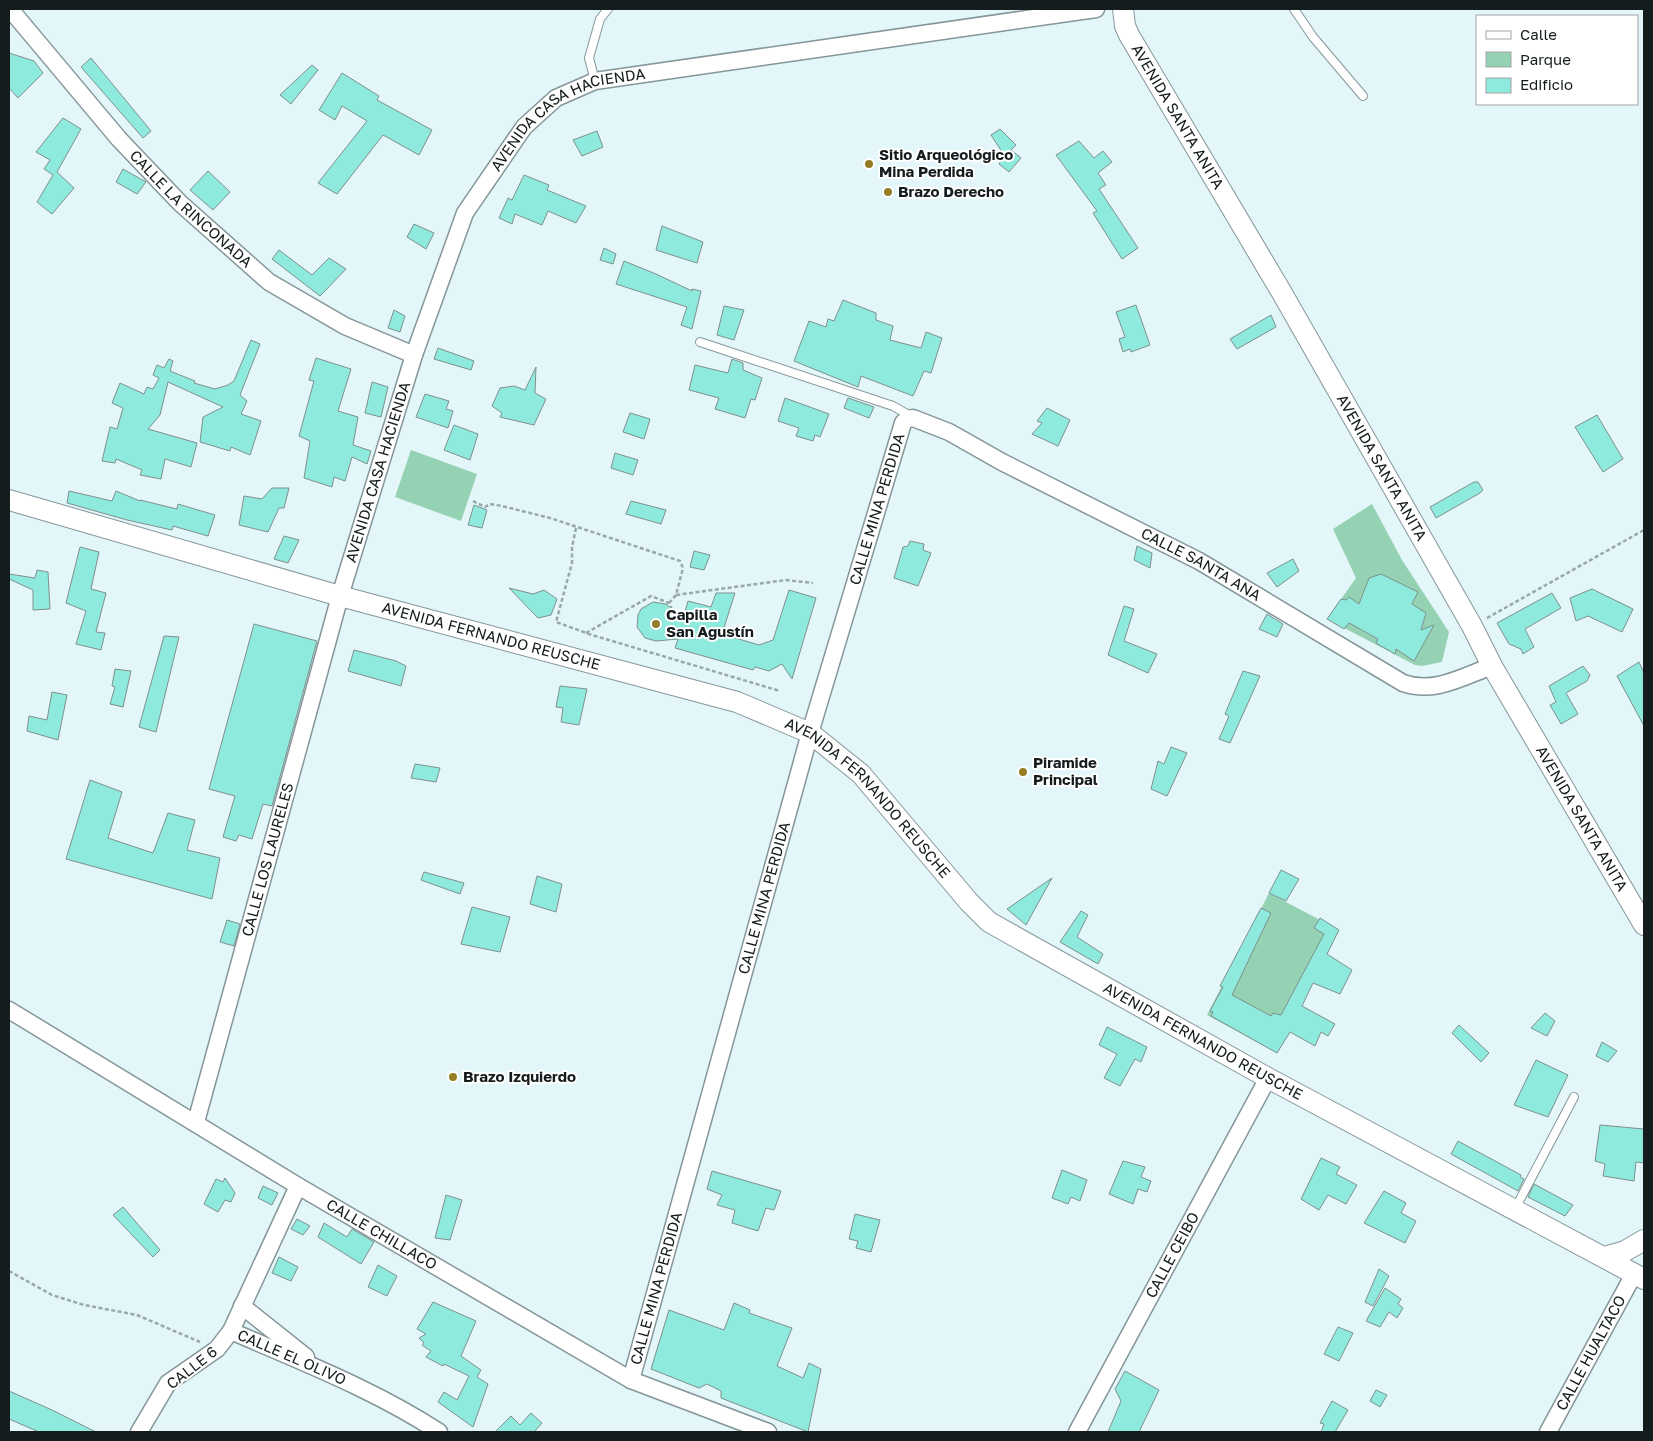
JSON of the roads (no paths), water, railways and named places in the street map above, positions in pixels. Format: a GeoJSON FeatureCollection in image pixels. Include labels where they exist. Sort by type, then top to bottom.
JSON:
{"type":"FeatureCollection","features":[{"type":"Feature","properties":{"kind":"street","name":"CALLE LA RINCONADA"},"geometry":{"type":"LineString","coordinates":[[10,9],[119,139],[173,196],[268,282],[345,326],[414,355]]}},
{"type":"Feature","properties":{"kind":"street","name":"AVENIDA CASA HACIENDA"},"geometry":{"type":"LineString","coordinates":[[340,596],[414,355],[465,213],[524,127],[556,98],[595,81],[1096,9]]}},
{"type":"Feature","properties":{"kind":"street","name":"AVENIDA SANTA ANITA"},"geometry":{"type":"LineString","coordinates":[[1123,9],[1125,26],[1129,35],[1282,293],[1472,626],[1492,666],[1644,926]]}},
{"type":"Feature","properties":{"kind":"street","name":"CALLE SANTA ANA"},"geometry":{"type":"LineString","coordinates":[[910,419],[949,432],[1002,462],[1199,561],[1403,684],[1418,688],[1437,686],[1492,666]]}},
{"type":"Feature","properties":{"kind":"street","name":"CALLE MINA PERDIDA"},"geometry":{"type":"LineString","coordinates":[[631,1380],[810,732],[903,423],[910,419]]}},
{"type":"Feature","properties":{"kind":"street","name":"AVENIDA FERNANDO REUSCHE"},"geometry":{"type":"LineString","coordinates":[[9,500],[340,596],[737,702],[810,732],[861,774],[969,902],[990,922],[1268,1078],[1639,1277]]}},
{"type":"Feature","properties":{"kind":"street","name":"CALLE LOS LAURELES"},"geometry":{"type":"LineString","coordinates":[[196,1122],[340,596]]}},
{"type":"Feature","properties":{"kind":"street","name":"CALLE CHILLACO"},"geometry":{"type":"LineString","coordinates":[[9,1010],[196,1122],[298,1186],[631,1380],[768,1432]]}},
{"type":"Feature","properties":{"kind":"street","name":"CALLE CEIBO"},"geometry":{"type":"LineString","coordinates":[[1077,1432],[1268,1078]]}},
{"type":"Feature","properties":{"kind":"street","name":"CALLE EL OLIVO"},"geometry":{"type":"LineString","coordinates":[[298,1186],[231,1331],[321,1370],[410,1413],[439,1432]]}},
{"type":"Feature","properties":{"kind":"street"},"geometry":{"type":"LineString","coordinates":[[1604,1257],[1625,1251],[1644,1240]]}},
{"type":"Feature","properties":{"kind":"street","name":"CALLE HUALTACO"},"geometry":{"type":"LineString","coordinates":[[1548,1432],[1639,1277]]}},
{"type":"Feature","properties":{"kind":"street"},"geometry":{"type":"LineString","coordinates":[[242,1306],[321,1370]]}},
{"type":"Feature","properties":{"kind":"street","name":"CALLE 6"},"geometry":{"type":"LineString","coordinates":[[139,1432],[168,1383],[218,1349],[231,1331]]}},
{"type":"Feature","properties":{"kind":"lane"},"geometry":{"type":"LineString","coordinates":[[595,81],[589,58],[600,19],[608,9]]}},
{"type":"Feature","properties":{"kind":"lane"},"geometry":{"type":"LineString","coordinates":[[1294,9],[1313,37],[1363,96]]}},
{"type":"Feature","properties":{"kind":"lane"},"geometry":{"type":"LineString","coordinates":[[700,342],[894,406],[910,419]]}},
{"type":"Feature","properties":{"kind":"lane"},"geometry":{"type":"LineString","coordinates":[[1515,1209],[1574,1097]]}},
{"type":"Feature","properties":{"kind":"place","name":"Sitio Arqueológico Mina Perdida"},"geometry":{"type":"Point","coordinates":[869,164]}},
{"type":"Feature","properties":{"kind":"place","name":"Brazo Derecho"},"geometry":{"type":"Point","coordinates":[888,192]}},
{"type":"Feature","properties":{"kind":"place","name":"Capilla San Agustín"},"geometry":{"type":"Point","coordinates":[656,624]}},
{"type":"Feature","properties":{"kind":"place","name":"Piramide Principal"},"geometry":{"type":"Point","coordinates":[1023,772]}},
{"type":"Feature","properties":{"kind":"place","name":"Brazo Izquierdo"},"geometry":{"type":"Point","coordinates":[453,1077]}}]}
